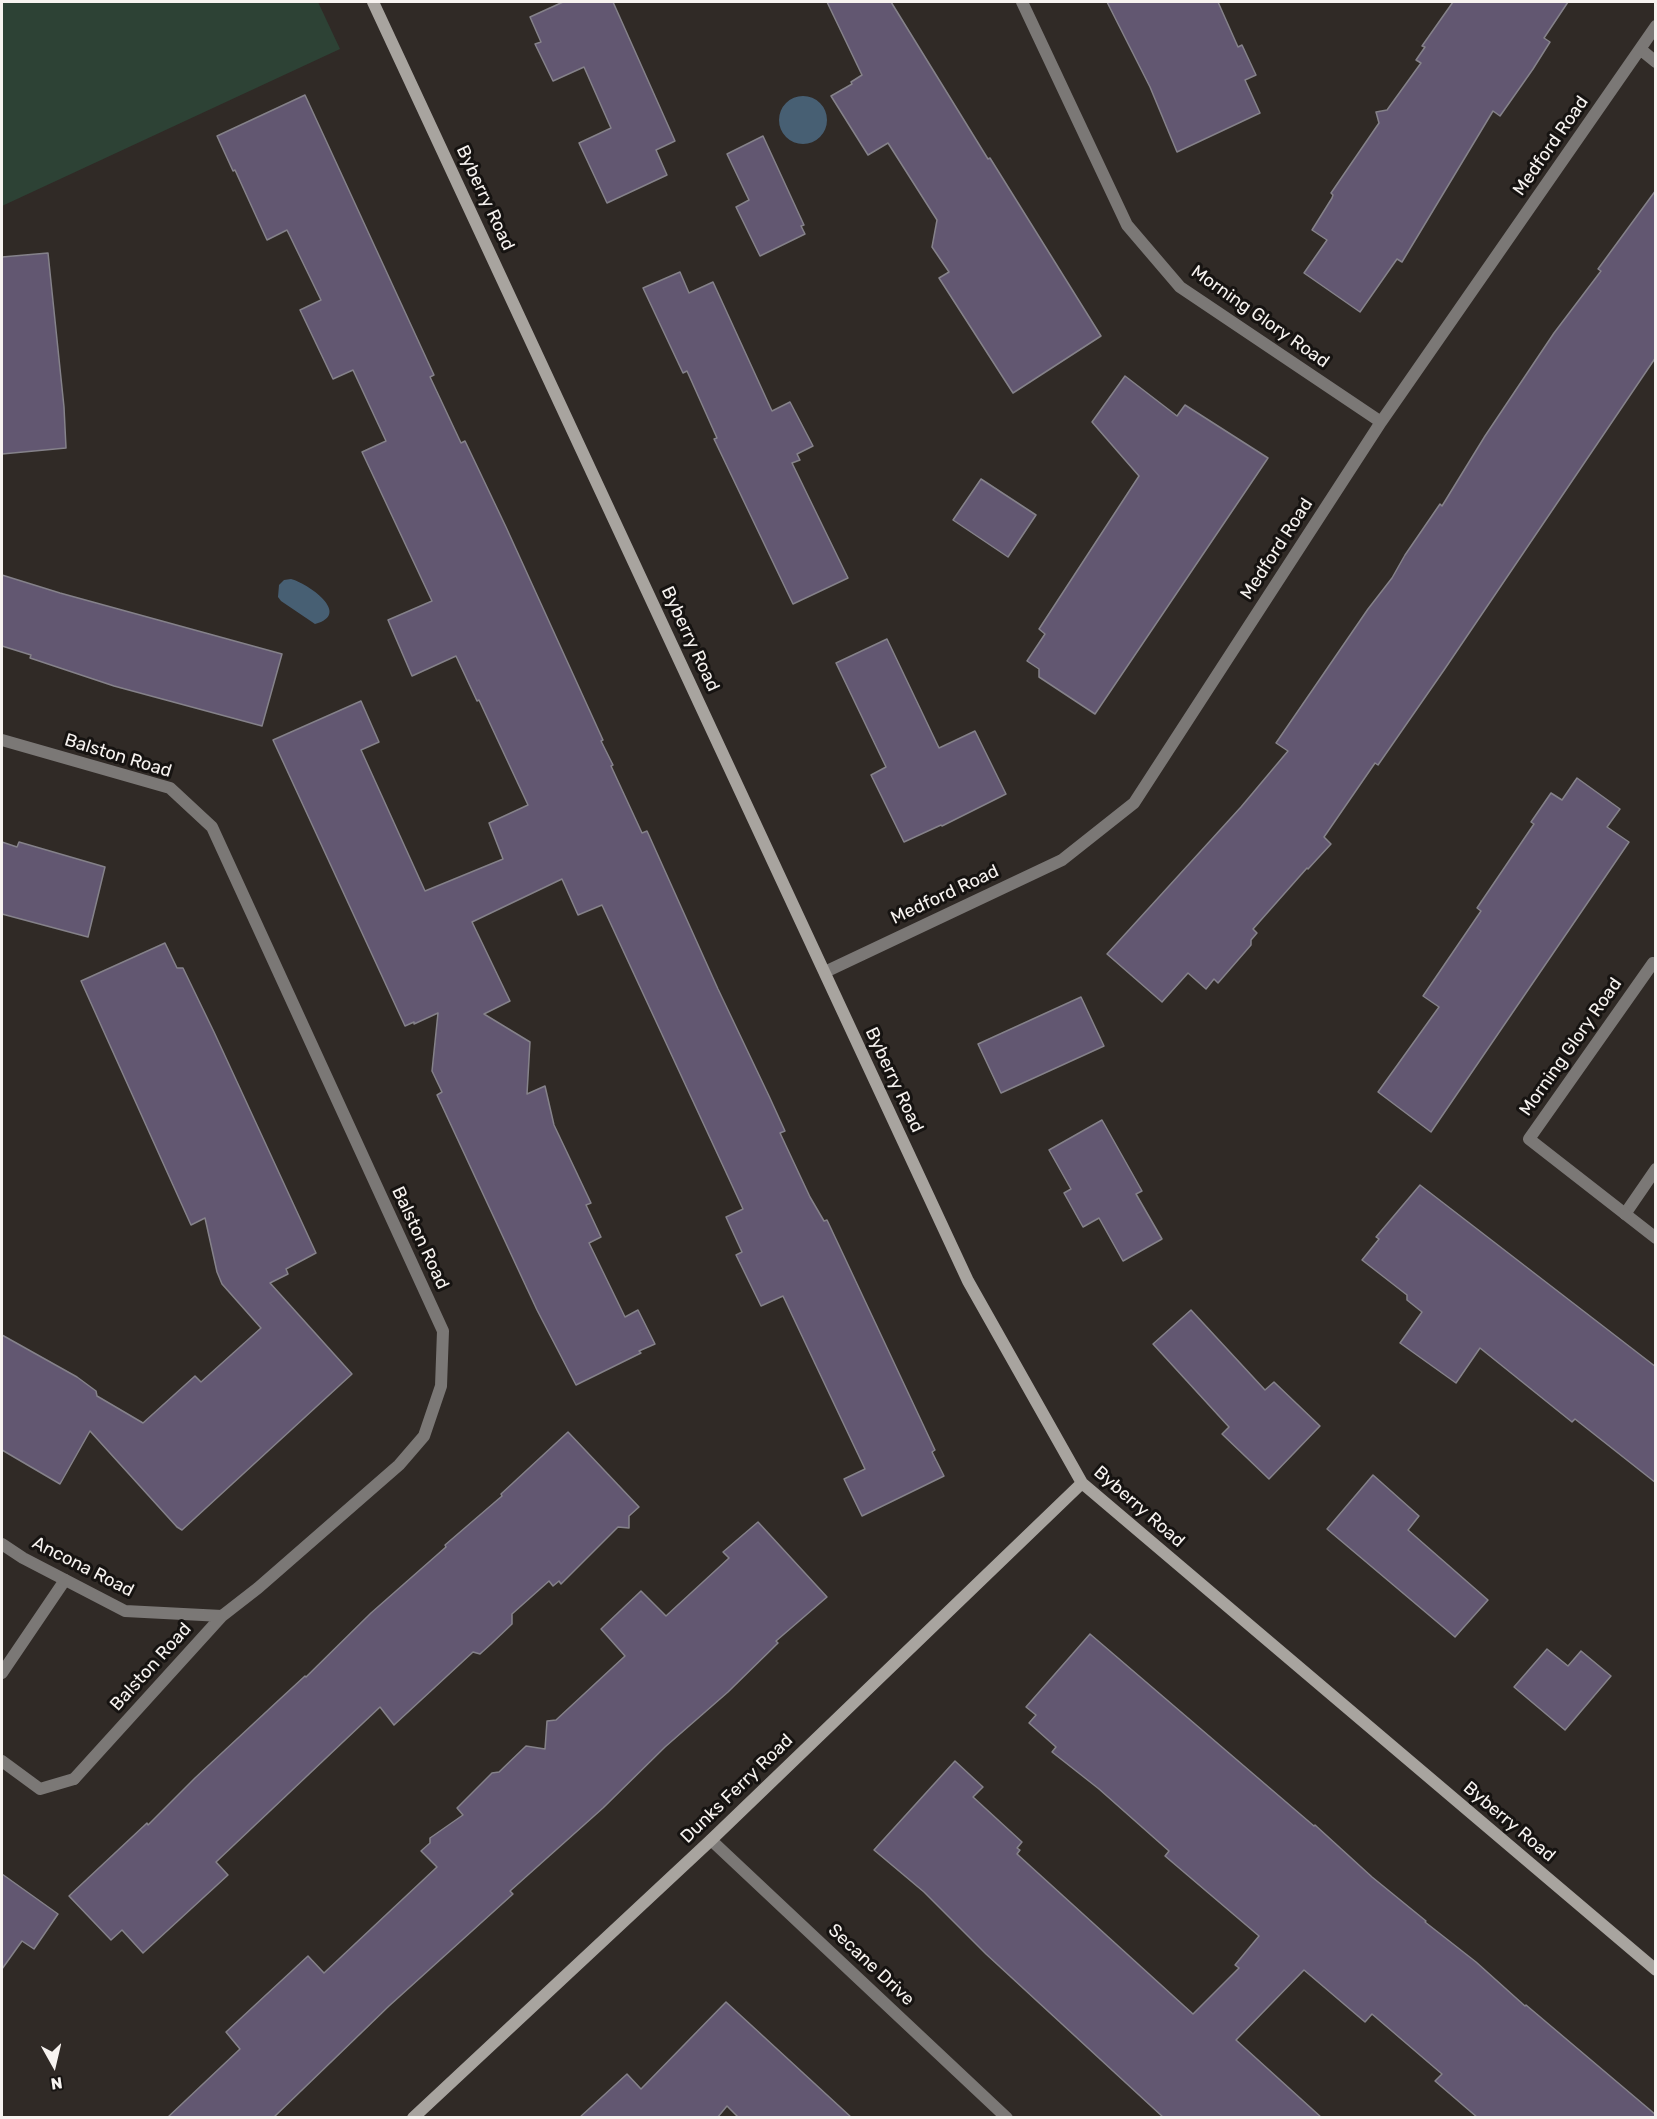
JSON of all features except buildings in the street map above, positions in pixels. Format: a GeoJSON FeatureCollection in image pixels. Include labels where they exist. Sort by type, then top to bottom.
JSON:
{"type":"FeatureCollection","features":[{"type":"Feature","properties":{"kind":"street","name":"Byberry Road"},"geometry":{"type":"LineString","coordinates":[[373,2],[968,1281],[1082,1483],[1656,1970]]}},
{"type":"Feature","properties":{"kind":"street","name":"Morning Glory Road"},"geometry":{"type":"LineString","coordinates":[[1022,2],[1127,225],[1180,287],[1381,422]]}},
{"type":"Feature","properties":{"kind":"street","name":"Medford Road"},"geometry":{"type":"LineString","coordinates":[[825,972],[1062,860],[1134,803],[1381,422],[1656,26]]}},
{"type":"Feature","properties":{"kind":"street"},"geometry":{"type":"LineString","coordinates":[[1640,49],[1656,62]]}},
{"type":"Feature","properties":{"kind":"street","name":"Balston Road"},"geometry":{"type":"LineString","coordinates":[[2,740],[170,788],[212,827],[443,1331],[441,1386],[424,1436],[399,1465],[258,1588],[222,1616],[74,1779],[40,1789],[2,1761]]}},
{"type":"Feature","properties":{"kind":"street","name":"Morning Glory Road"},"geometry":{"type":"LineString","coordinates":[[1654,962],[1529,1139],[1656,1238]]}},
{"type":"Feature","properties":{"kind":"street"},"geometry":{"type":"LineString","coordinates":[[1625,1214],[1656,1169]]}},
{"type":"Feature","properties":{"kind":"street","name":"Dunks Ferry Road"},"geometry":{"type":"LineString","coordinates":[[413,2118],[711,1840],[1082,1483]]}},
{"type":"Feature","properties":{"kind":"street","name":"Ancona Road"},"geometry":{"type":"LineString","coordinates":[[2,1545],[125,1611],[222,1616]]}},
{"type":"Feature","properties":{"kind":"street"},"geometry":{"type":"LineString","coordinates":[[2,1673],[65,1580]]}},
{"type":"Feature","properties":{"kind":"street","name":"Secane Drive"},"geometry":{"type":"LineString","coordinates":[[711,1840],[1008,2118]]}},
{"type":"Feature","properties":{"kind":"green space"},"geometry":{"type":"Polygon","coordinates":[[[2,2],[318,2],[340,49],[2,206],[2,2]]]}},
{"type":"Feature","properties":{"kind":"water"},"geometry":{"type":"Polygon","coordinates":[[[803,96],[820,103],[827,120],[820,137],[803,144],[786,137],[779,120],[786,103],[803,96]]]}},
{"type":"Feature","properties":{"kind":"water"},"geometry":{"type":"Polygon","coordinates":[[[291,579],[307,586],[323,599],[330,613],[326,619],[315,624],[281,601],[278,597],[279,585],[284,580],[291,579]]]}}]}
